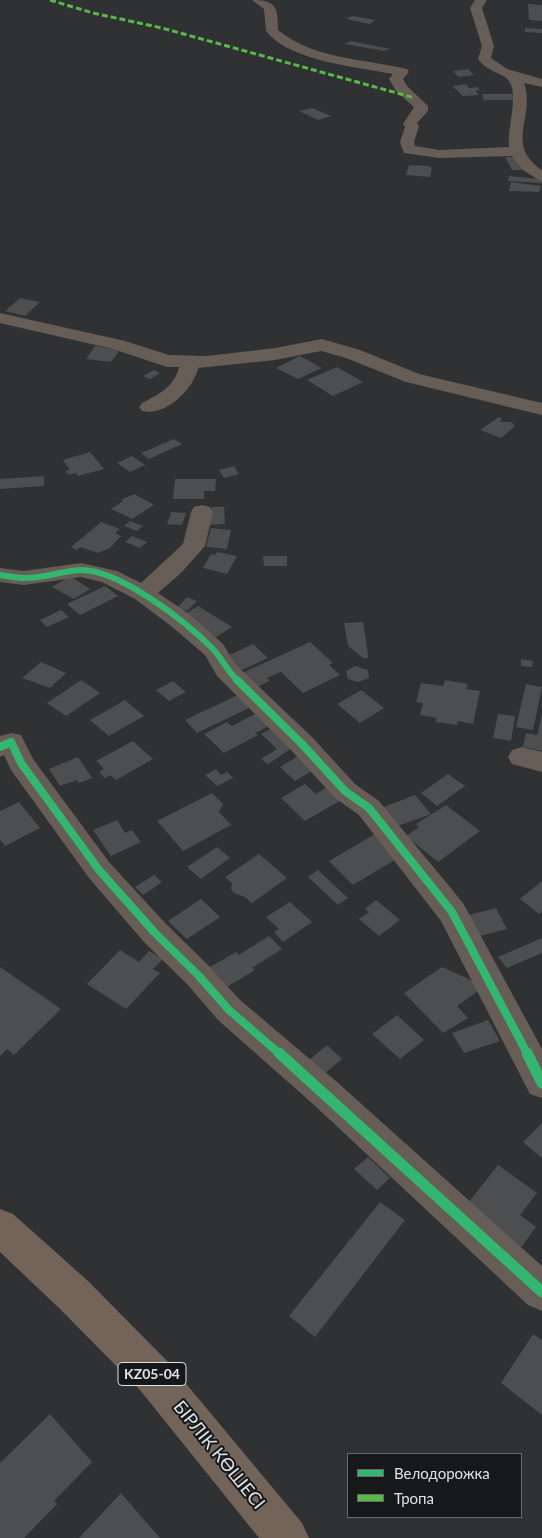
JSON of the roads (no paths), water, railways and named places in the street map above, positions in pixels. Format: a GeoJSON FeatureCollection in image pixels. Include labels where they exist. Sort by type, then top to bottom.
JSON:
{"type":"FeatureCollection","features":[{"type":"Feature","properties":{"kind":"main road","name":"БІРЛІК КӨШЕСІ"},"geometry":{"type":"LineString","coordinates":[[0,1227],[74,1295],[154,1376],[287,1538]]}},
{"type":"Feature","properties":{"kind":"street"},"geometry":{"type":"LineString","coordinates":[[258,0],[268,4],[271,9],[272,31],[284,42],[312,52],[402,72],[396,79],[398,84],[421,106],[421,111],[414,116],[410,124],[412,126],[407,142],[409,150],[439,154],[517,151]]}},
{"type":"Feature","properties":{"kind":"street"},"geometry":{"type":"LineString","coordinates":[[481,0],[476,8],[488,46],[484,59],[491,67],[542,83]]}},
{"type":"Feature","properties":{"kind":"street"},"geometry":{"type":"LineString","coordinates":[[512,74],[516,79],[519,91],[515,122],[517,151],[521,160],[542,177]]}},
{"type":"Feature","properties":{"kind":"street"},"geometry":{"type":"LineString","coordinates":[[0,318],[118,344],[168,361],[189,362],[275,354],[322,345],[353,354],[413,378],[542,409]]}},
{"type":"Feature","properties":{"kind":"street"},"geometry":{"type":"LineString","coordinates":[[149,407],[175,392],[189,370],[189,362]]}},
{"type":"Feature","properties":{"kind":"street"},"geometry":{"type":"LineString","coordinates":[[143,594],[173,568],[194,546],[202,512]]}},
{"type":"Feature","properties":{"kind":"street"},"geometry":{"type":"LineString","coordinates":[[0,575],[24,578],[80,570],[109,576],[143,594],[180,620],[214,650],[226,670],[302,744],[345,790],[370,808],[452,912],[488,977],[542,1083]]}},
{"type":"Feature","properties":{"kind":"street"},"geometry":{"type":"LineString","coordinates":[[4,742],[99,870],[155,933],[198,975],[229,1010],[325,1093],[542,1292]]}}]}
